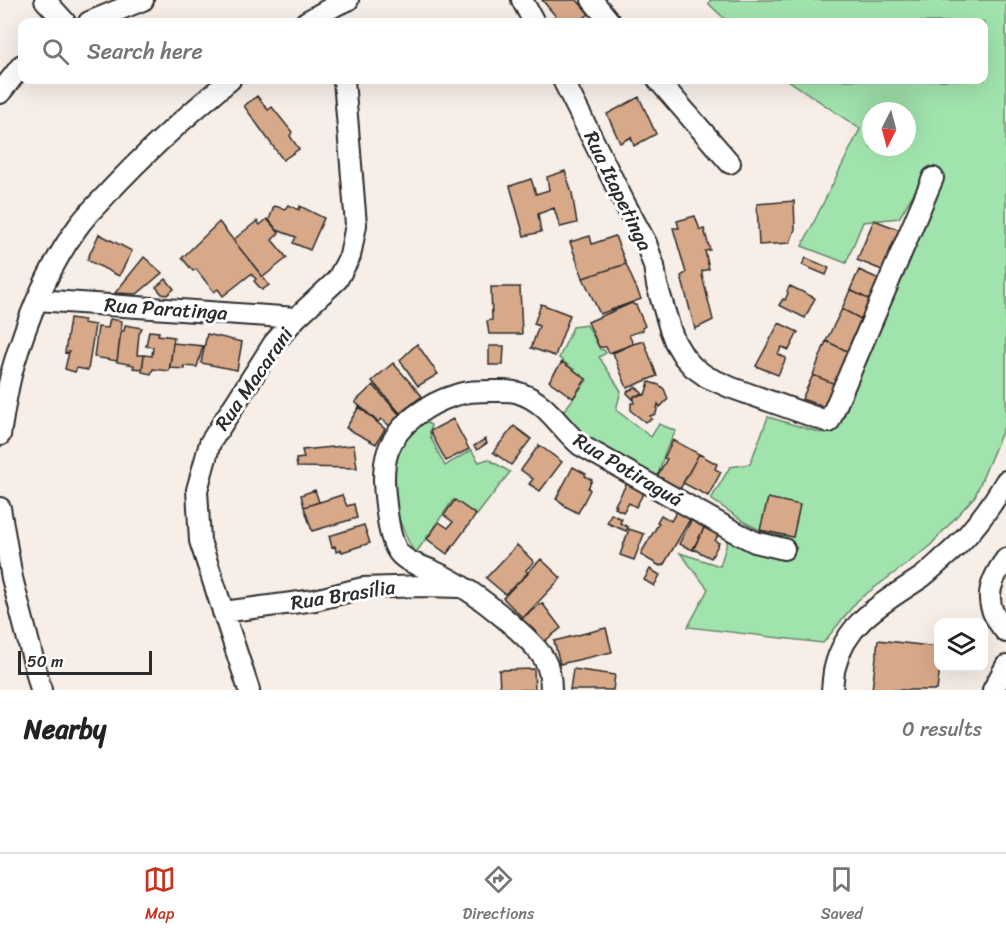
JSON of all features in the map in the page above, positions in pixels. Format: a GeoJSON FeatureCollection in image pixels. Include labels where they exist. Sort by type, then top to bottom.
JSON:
{"type":"FeatureCollection","features":[{"type":"Feature","properties":{"kind":"street"},"geometry":{"type":"LineString","coordinates":[[45,0],[61,18]]}},
{"type":"Feature","properties":{"kind":"street"},"geometry":{"type":"LineString","coordinates":[[99,18],[143,0]]}},
{"type":"Feature","properties":{"kind":"street"},"geometry":{"type":"LineString","coordinates":[[522,0],[532,18]]}},
{"type":"Feature","properties":{"kind":"street"},"geometry":{"type":"LineString","coordinates":[[592,0],[607,18]]}},
{"type":"Feature","properties":{"kind":"street"},"geometry":{"type":"LineString","coordinates":[[317,18],[342,9]]}},
{"type":"Feature","properties":{"kind":"street"},"geometry":{"type":"LineString","coordinates":[[0,93],[18,70]]}},
{"type":"Feature","properties":{"kind":"street"},"geometry":{"type":"LineString","coordinates":[[0,435],[14,364],[37,300],[62,251],[78,226],[132,167],[198,105],[225,84]]}},
{"type":"Feature","properties":{"kind":"street","name":"Rua Macarani"},"geometry":{"type":"LineString","coordinates":[[249,690],[200,541],[197,490],[210,442],[274,343],[296,318],[338,280],[351,256],[356,225],[344,84]]}},
{"type":"Feature","properties":{"kind":"street","name":"Rua Itapetinga"},"geometry":{"type":"LineString","coordinates":[[565,84],[646,243],[670,329],[684,357],[707,377],[829,422],[933,178]]}},
{"type":"Feature","properties":{"kind":"street"},"geometry":{"type":"LineString","coordinates":[[661,84],[730,163]]}},
{"type":"Feature","properties":{"kind":"street","name":"Rua Paratinga"},"geometry":{"type":"LineString","coordinates":[[37,300],[296,318]]}},
{"type":"Feature","properties":{"kind":"street","name":"Rua Potiraguá"},"geometry":{"type":"LineString","coordinates":[[551,690],[550,676],[545,661],[536,647],[500,613],[463,587],[436,572],[408,561],[399,553],[392,538],[387,515],[384,477],[388,451],[408,422],[428,407],[457,394],[501,390],[517,392],[544,407],[568,435],[580,445],[732,531],[755,542],[784,549]]}},
{"type":"Feature","properties":{"kind":"street"},"geometry":{"type":"LineString","coordinates":[[832,690],[835,668],[843,646],[855,628],[871,611],[924,575],[949,554],[975,526],[1006,481]]}},
{"type":"Feature","properties":{"kind":"street"},"geometry":{"type":"LineString","coordinates":[[0,508],[12,578],[41,690]]}},
{"type":"Feature","properties":{"kind":"street"},"geometry":{"type":"LineString","coordinates":[[1006,559],[991,584],[990,598],[993,613],[1006,632]]}},
{"type":"Feature","properties":{"kind":"street","name":"Rua Brasília"},"geometry":{"type":"LineString","coordinates":[[223,612],[315,600],[363,588],[463,587]]}},
{"type":"Feature","properties":{"kind":"street"},"geometry":{"type":"LineString","coordinates":[[993,690],[1006,666]]}},
{"type":"Feature","properties":{"kind":"green space"},"geometry":{"type":"Polygon","coordinates":[[[710,0],[1006,0],[1006,422],[975,496],[928,548],[858,600],[823,643],[688,627],[708,589],[680,553],[720,566],[728,540],[784,559],[797,548],[748,524],[711,499],[730,467],[750,464],[768,417],[821,433],[841,422],[942,178],[930,166],[899,218],[863,222],[846,263],[802,246],[860,129],[794,84],[988,84],[988,18],[724,18],[709,4],[710,0]]]}},
{"type":"Feature","properties":{"kind":"green space"},"geometry":{"type":"Polygon","coordinates":[[[587,325],[600,349],[606,353],[599,357],[621,391],[616,410],[651,437],[659,424],[676,431],[665,452],[656,482],[595,447],[561,415],[587,380],[559,358],[573,327],[587,325]]]}},
{"type":"Feature","properties":{"kind":"green space"},"geometry":{"type":"Polygon","coordinates":[[[419,419],[431,425],[430,436],[445,466],[471,450],[479,462],[488,459],[510,472],[477,515],[453,500],[415,554],[397,511],[392,476],[395,460],[419,419]]]}},
{"type":"Feature","properties":{"kind":"building"},"geometry":{"type":"Polygon","coordinates":[[[542,0],[577,0],[589,14],[584,18],[557,18],[542,0]]]}},
{"type":"Feature","properties":{"kind":"building"},"geometry":{"type":"Polygon","coordinates":[[[257,96],[268,110],[272,107],[292,132],[290,136],[299,149],[283,160],[244,106],[257,96]]]}},
{"type":"Feature","properties":{"kind":"building"},"geometry":{"type":"Polygon","coordinates":[[[639,97],[656,134],[634,146],[631,137],[620,143],[607,114],[639,97]]]}},
{"type":"Feature","properties":{"kind":"building"},"geometry":{"type":"Polygon","coordinates":[[[565,171],[572,193],[577,223],[560,227],[554,208],[538,214],[541,232],[524,236],[510,186],[531,179],[536,194],[549,190],[547,177],[565,171]]]}},
{"type":"Feature","properties":{"kind":"building"},"geometry":{"type":"Polygon","coordinates":[[[794,201],[795,229],[790,243],[759,245],[757,204],[794,201]]]}},
{"type":"Feature","properties":{"kind":"building"},"geometry":{"type":"Polygon","coordinates":[[[288,205],[299,210],[300,206],[324,218],[310,250],[293,243],[296,237],[277,230],[269,220],[274,206],[285,209],[288,205]]]}},
{"type":"Feature","properties":{"kind":"building"},"geometry":{"type":"Polygon","coordinates":[[[695,216],[700,230],[704,229],[710,250],[705,251],[709,269],[702,271],[702,275],[713,320],[695,329],[681,276],[686,273],[673,228],[679,228],[677,221],[695,216]]]}},
{"type":"Feature","properties":{"kind":"building"},"geometry":{"type":"Polygon","coordinates":[[[267,219],[279,233],[272,240],[287,258],[263,277],[233,240],[257,221],[260,225],[267,219]]]}},
{"type":"Feature","properties":{"kind":"building"},"geometry":{"type":"Polygon","coordinates":[[[874,220],[900,230],[882,270],[857,260],[874,220]]]}},
{"type":"Feature","properties":{"kind":"building"},"geometry":{"type":"Polygon","coordinates":[[[219,222],[269,285],[262,290],[251,274],[223,296],[218,289],[214,292],[196,269],[193,271],[182,258],[219,222]]]}},
{"type":"Feature","properties":{"kind":"building"},"geometry":{"type":"Polygon","coordinates":[[[99,234],[132,251],[119,276],[87,260],[99,234]]]}},
{"type":"Feature","properties":{"kind":"building"},"geometry":{"type":"Polygon","coordinates":[[[590,236],[592,244],[615,236],[626,264],[583,278],[570,242],[590,236]]]}},
{"type":"Feature","properties":{"kind":"building"},"geometry":{"type":"Polygon","coordinates":[[[144,257],[162,273],[137,294],[115,293],[144,257]]]}},
{"type":"Feature","properties":{"kind":"building"},"geometry":{"type":"Polygon","coordinates":[[[806,258],[829,268],[826,275],[802,265],[806,258]]]}},
{"type":"Feature","properties":{"kind":"building"},"geometry":{"type":"Polygon","coordinates":[[[626,264],[641,299],[600,314],[583,278],[626,264]]]}},
{"type":"Feature","properties":{"kind":"building"},"geometry":{"type":"Polygon","coordinates":[[[859,270],[879,279],[870,300],[850,290],[859,270]]]}},
{"type":"Feature","properties":{"kind":"building"},"geometry":{"type":"Polygon","coordinates":[[[166,279],[174,289],[167,295],[162,294],[156,287],[166,279]]]}},
{"type":"Feature","properties":{"kind":"building"},"geometry":{"type":"Polygon","coordinates":[[[790,286],[815,298],[805,318],[779,305],[783,299],[785,300],[790,286]]]}},
{"type":"Feature","properties":{"kind":"building"},"geometry":{"type":"Polygon","coordinates":[[[491,287],[520,287],[522,334],[489,334],[487,321],[492,320],[491,287]]]}},
{"type":"Feature","properties":{"kind":"building"},"geometry":{"type":"Polygon","coordinates":[[[850,290],[870,300],[861,319],[842,309],[850,290]]]}},
{"type":"Feature","properties":{"kind":"building"},"geometry":{"type":"Polygon","coordinates":[[[632,303],[636,305],[645,326],[643,330],[629,335],[633,344],[609,353],[606,347],[599,347],[588,322],[632,303]]]}},
{"type":"Feature","properties":{"kind":"building"},"geometry":{"type":"Polygon","coordinates":[[[541,304],[570,315],[555,356],[531,348],[539,326],[534,324],[541,304]]]}},
{"type":"Feature","properties":{"kind":"building"},"geometry":{"type":"Polygon","coordinates":[[[842,309],[861,319],[847,351],[826,341],[842,309]]]}},
{"type":"Feature","properties":{"kind":"building"},"geometry":{"type":"Polygon","coordinates":[[[70,318],[84,320],[83,323],[95,325],[88,370],[77,368],[75,372],[65,369],[69,352],[65,353],[70,318]]]}},
{"type":"Feature","properties":{"kind":"building"},"geometry":{"type":"Polygon","coordinates":[[[110,319],[122,321],[117,361],[94,357],[98,327],[108,328],[110,319]]]}},
{"type":"Feature","properties":{"kind":"building"},"geometry":{"type":"Polygon","coordinates":[[[779,323],[798,332],[789,350],[782,347],[778,354],[786,358],[778,375],[756,366],[779,323]]]}},
{"type":"Feature","properties":{"kind":"building"},"geometry":{"type":"Polygon","coordinates":[[[125,325],[142,328],[139,334],[137,355],[144,355],[142,369],[117,362],[121,331],[124,331],[125,325]]]}},
{"type":"Feature","properties":{"kind":"building"},"geometry":{"type":"Polygon","coordinates":[[[149,331],[174,337],[169,371],[153,369],[151,374],[142,372],[144,355],[152,356],[153,347],[146,346],[149,331]]]}},
{"type":"Feature","properties":{"kind":"building"},"geometry":{"type":"Polygon","coordinates":[[[207,334],[242,342],[237,370],[201,363],[207,334]]]}},
{"type":"Feature","properties":{"kind":"building"},"geometry":{"type":"Polygon","coordinates":[[[644,341],[657,376],[627,388],[613,353],[644,341]]]}},
{"type":"Feature","properties":{"kind":"building"},"geometry":{"type":"Polygon","coordinates":[[[826,341],[847,351],[835,384],[813,375],[826,341]]]}},
{"type":"Feature","properties":{"kind":"building"},"geometry":{"type":"Polygon","coordinates":[[[173,343],[203,346],[197,367],[170,368],[173,343]]]}},
{"type":"Feature","properties":{"kind":"building"},"geometry":{"type":"Polygon","coordinates":[[[417,344],[438,374],[418,386],[400,360],[417,344]]]}},
{"type":"Feature","properties":{"kind":"building"},"geometry":{"type":"Polygon","coordinates":[[[489,346],[504,346],[503,365],[489,365],[489,346]]]}},
{"type":"Feature","properties":{"kind":"building"},"geometry":{"type":"Polygon","coordinates":[[[562,362],[586,379],[573,398],[549,381],[562,362]]]}},
{"type":"Feature","properties":{"kind":"building"},"geometry":{"type":"Polygon","coordinates":[[[393,363],[422,396],[400,413],[372,381],[393,363]]]}},
{"type":"Feature","properties":{"kind":"building"},"geometry":{"type":"Polygon","coordinates":[[[813,375],[835,384],[825,407],[802,399],[813,375]]]}},
{"type":"Feature","properties":{"kind":"building"},"geometry":{"type":"Polygon","coordinates":[[[649,382],[664,389],[668,399],[660,407],[658,404],[656,414],[650,416],[652,419],[645,422],[631,411],[631,403],[634,403],[634,396],[645,395],[649,382]]]}},
{"type":"Feature","properties":{"kind":"building"},"geometry":{"type":"Polygon","coordinates":[[[373,385],[399,414],[390,426],[381,419],[378,422],[355,402],[373,385]]]}},
{"type":"Feature","properties":{"kind":"building"},"geometry":{"type":"Polygon","coordinates":[[[636,387],[643,394],[634,396],[633,399],[627,393],[636,387]]]}},
{"type":"Feature","properties":{"kind":"building"},"geometry":{"type":"Polygon","coordinates":[[[359,407],[385,429],[376,444],[346,428],[359,407]]]}},
{"type":"Feature","properties":{"kind":"building"},"geometry":{"type":"Polygon","coordinates":[[[453,419],[469,449],[446,461],[430,431],[453,419]]]}},
{"type":"Feature","properties":{"kind":"building"},"geometry":{"type":"Polygon","coordinates":[[[514,426],[531,439],[511,465],[493,452],[514,426]]]}},
{"type":"Feature","properties":{"kind":"building"},"geometry":{"type":"Polygon","coordinates":[[[485,439],[487,443],[477,450],[474,446],[485,439]]]}},
{"type":"Feature","properties":{"kind":"building"},"geometry":{"type":"Polygon","coordinates":[[[673,440],[699,454],[679,491],[656,478],[667,459],[664,458],[673,440]]]}},
{"type":"Feature","properties":{"kind":"building"},"geometry":{"type":"Polygon","coordinates":[[[354,445],[357,468],[297,467],[296,459],[304,458],[302,450],[354,445]]]}},
{"type":"Feature","properties":{"kind":"building"},"geometry":{"type":"Polygon","coordinates":[[[539,445],[562,462],[540,491],[529,484],[533,479],[521,470],[539,445]]]}},
{"type":"Feature","properties":{"kind":"building"},"geometry":{"type":"Polygon","coordinates":[[[699,454],[717,464],[715,469],[721,472],[708,496],[683,483],[699,454]]]}},
{"type":"Feature","properties":{"kind":"building"},"geometry":{"type":"Polygon","coordinates":[[[573,467],[592,480],[588,488],[590,490],[578,513],[556,499],[573,467]]]}},
{"type":"Feature","properties":{"kind":"building"},"geometry":{"type":"Polygon","coordinates":[[[627,483],[644,492],[636,507],[629,503],[623,512],[615,508],[617,506],[615,505],[627,483]]]}},
{"type":"Feature","properties":{"kind":"building"},"geometry":{"type":"Polygon","coordinates":[[[315,490],[319,502],[304,507],[301,495],[315,490]]]}},
{"type":"Feature","properties":{"kind":"building"},"geometry":{"type":"Polygon","coordinates":[[[342,495],[347,506],[354,504],[357,518],[312,531],[304,507],[342,495]]]}},
{"type":"Feature","properties":{"kind":"building"},"geometry":{"type":"Polygon","coordinates":[[[768,498],[800,505],[793,537],[760,530],[768,498]]]}},
{"type":"Feature","properties":{"kind":"building"},"geometry":{"type":"Polygon","coordinates":[[[455,500],[476,515],[447,554],[427,539],[439,522],[448,528],[453,522],[444,515],[455,500]]]}},
{"type":"Feature","properties":{"kind":"building"},"geometry":{"type":"Polygon","coordinates":[[[679,508],[692,516],[663,566],[660,566],[641,553],[659,523],[657,522],[661,515],[671,521],[679,508]]]}},
{"type":"Feature","properties":{"kind":"building"},"geometry":{"type":"Polygon","coordinates":[[[611,514],[622,519],[620,523],[628,527],[626,531],[607,523],[611,514]]]}},
{"type":"Feature","properties":{"kind":"building"},"geometry":{"type":"Polygon","coordinates":[[[694,515],[707,522],[693,550],[679,544],[694,515]]]}},
{"type":"Feature","properties":{"kind":"building"},"geometry":{"type":"Polygon","coordinates":[[[706,524],[720,531],[715,541],[719,543],[711,558],[693,549],[706,524]]]}},
{"type":"Feature","properties":{"kind":"building"},"geometry":{"type":"Polygon","coordinates":[[[364,525],[370,543],[336,552],[329,536],[364,525]]]}},
{"type":"Feature","properties":{"kind":"building"},"geometry":{"type":"Polygon","coordinates":[[[629,529],[644,534],[634,560],[620,555],[629,529]]]}},
{"type":"Feature","properties":{"kind":"building"},"geometry":{"type":"Polygon","coordinates":[[[517,545],[534,562],[526,570],[528,574],[505,594],[486,578],[517,545]]]}},
{"type":"Feature","properties":{"kind":"building"},"geometry":{"type":"Polygon","coordinates":[[[541,559],[561,578],[523,618],[503,598],[541,559]]]}},
{"type":"Feature","properties":{"kind":"building"},"geometry":{"type":"Polygon","coordinates":[[[650,569],[660,575],[654,586],[644,580],[650,569]]]}},
{"type":"Feature","properties":{"kind":"building"},"geometry":{"type":"Polygon","coordinates":[[[542,603],[561,628],[541,644],[521,619],[542,603]]]}},
{"type":"Feature","properties":{"kind":"building"},"geometry":{"type":"Polygon","coordinates":[[[606,628],[612,652],[560,664],[554,641],[606,628]]]}},
{"type":"Feature","properties":{"kind":"building"},"geometry":{"type":"Polygon","coordinates":[[[878,640],[934,647],[934,672],[939,672],[937,690],[872,690],[878,640]]]}},
{"type":"Feature","properties":{"kind":"building"},"geometry":{"type":"Polygon","coordinates":[[[534,669],[535,690],[500,690],[499,670],[534,669]]]}},
{"type":"Feature","properties":{"kind":"building"},"geometry":{"type":"Polygon","coordinates":[[[573,669],[615,675],[613,690],[570,690],[573,669]]]}}]}
